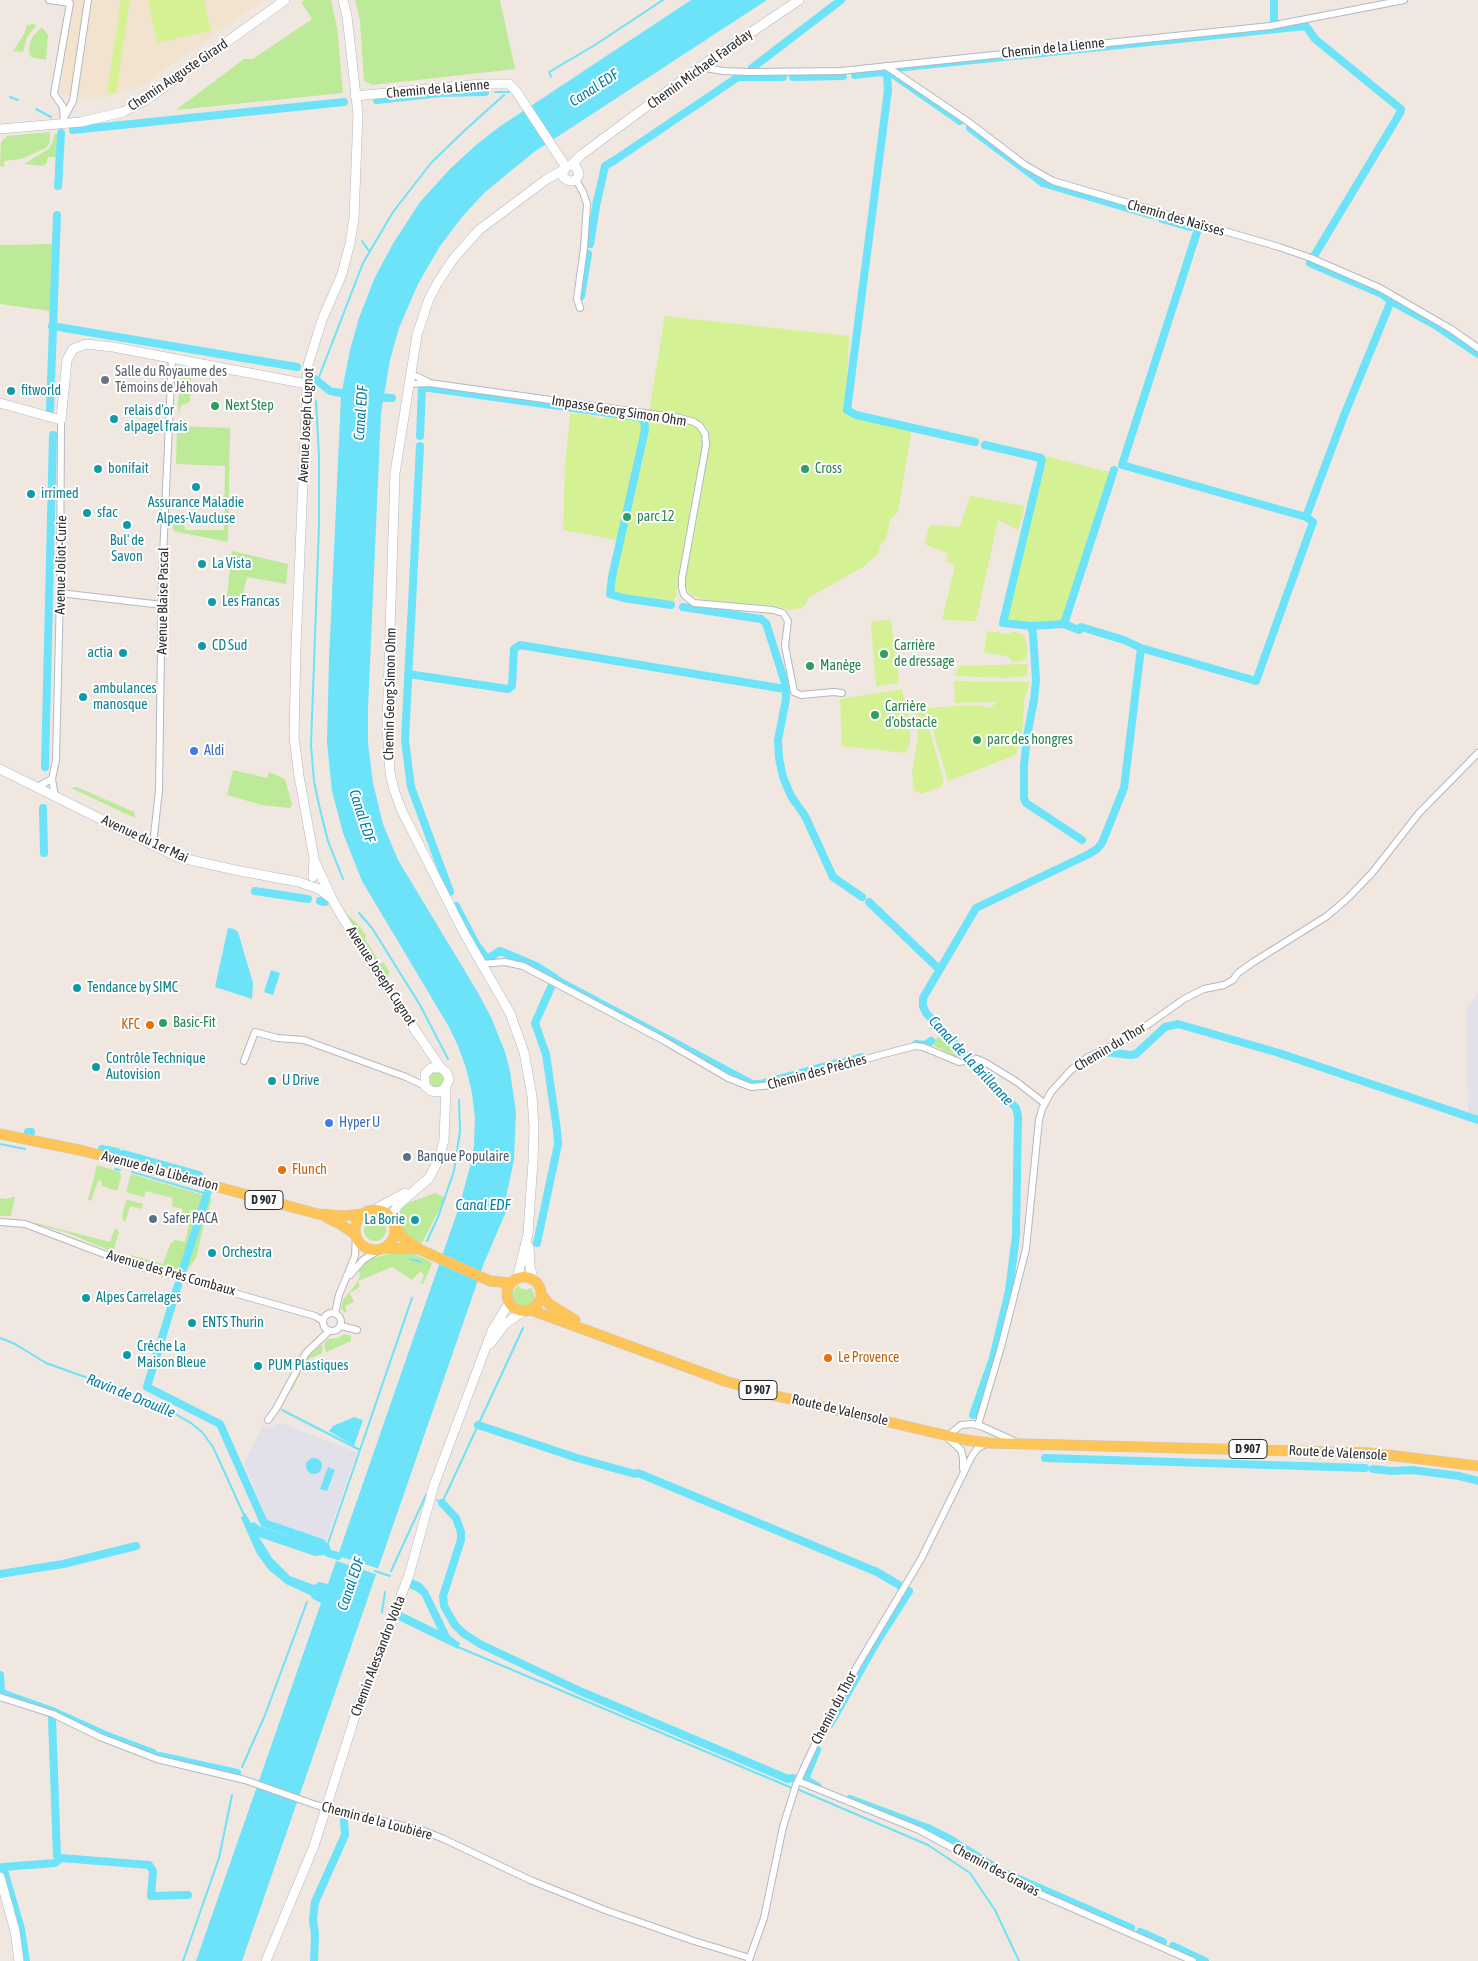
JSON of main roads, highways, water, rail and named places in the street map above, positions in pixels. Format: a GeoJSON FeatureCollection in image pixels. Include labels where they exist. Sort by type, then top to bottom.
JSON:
{"type":"FeatureCollection","features":[{"type":"Feature","properties":{"kind":"main road","name":"Avenue de la Libération"},"geometry":{"type":"LineString","coordinates":[[0,1134],[84,1151],[318,1214],[340,1224],[356,1235]]}},
{"type":"Feature","properties":{"kind":"main road","name":"Avenue de la Libération"},"geometry":{"type":"LineString","coordinates":[[318,1214],[343,1216],[368,1212]]}},
{"type":"Feature","properties":{"kind":"main road"},"geometry":{"type":"LineString","coordinates":[[421,1250],[367,1248],[362,1245],[356,1235],[357,1223],[368,1212],[385,1213],[403,1238],[421,1250],[490,1280],[514,1281],[526,1277],[534,1281],[541,1294],[538,1304],[527,1311],[514,1309],[490,1280]]}},
{"type":"Feature","properties":{"kind":"main road"},"geometry":{"type":"LineString","coordinates":[[381,1249],[393,1239],[394,1224]]}},
{"type":"Feature","properties":{"kind":"main road"},"geometry":{"type":"LineString","coordinates":[[508,1300],[507,1289],[514,1281]]}},
{"type":"Feature","properties":{"kind":"main road","name":"Route de Valensole"},"geometry":{"type":"LineString","coordinates":[[541,1294],[549,1304],[605,1336]]}},
{"type":"Feature","properties":{"kind":"main road","name":"Route de Valensole"},"geometry":{"type":"LineString","coordinates":[[527,1311],[605,1336],[725,1381],[772,1395],[989,1443],[1018,1442],[1371,1453],[1478,1466]]}},
{"type":"Feature","properties":{"kind":"main road","name":"Route de Valensole"},"geometry":{"type":"LineString","coordinates":[[947,1435],[1018,1442]]}},
{"type":"Feature","properties":{"kind":"water","name":"Canal EDF"},"geometry":{"type":"Polygon","coordinates":[[[691,0],[767,0],[534,152],[484,193],[462,217],[440,246],[418,284],[399,328],[390,360],[381,413],[368,709],[368,743],[373,783],[383,824],[398,860],[477,991],[491,1017],[505,1052],[516,1112],[514,1160],[506,1197],[511,1200],[484,1263],[242,1961],[196,1961],[321,1603],[310,1595],[286,1584],[269,1570],[257,1554],[241,1518],[245,1513],[251,1523],[254,1522],[259,1526],[320,1546],[324,1551],[323,1555],[315,1556],[259,1537],[272,1558],[290,1576],[314,1585],[319,1582],[328,1584],[459,1207],[474,1146],[475,1118],[472,1093],[458,1046],[449,1027],[362,881],[343,833],[332,791],[327,743],[329,660],[341,396],[350,350],[359,318],[375,277],[394,242],[420,202],[450,169],[499,127],[691,0]]]}},
{"type":"Feature","properties":{"kind":"water"},"geometry":{"type":"Polygon","coordinates":[[[228,928],[238,932],[253,983],[252,999],[215,987],[228,928]]]}},
{"type":"Feature","properties":{"kind":"water"},"geometry":{"type":"Polygon","coordinates":[[[271,970],[280,973],[273,995],[264,992],[271,970]]]}},
{"type":"Feature","properties":{"kind":"water"},"geometry":{"type":"Polygon","coordinates":[[[354,1417],[363,1420],[354,1446],[329,1431],[333,1426],[354,1417]]]}},
{"type":"Feature","properties":{"kind":"water"},"geometry":{"type":"Polygon","coordinates":[[[311,1458],[317,1458],[322,1463],[320,1472],[311,1474],[306,1469],[306,1463],[311,1458]]]}},
{"type":"Feature","properties":{"kind":"water"},"geometry":{"type":"Polygon","coordinates":[[[328,1467],[335,1470],[327,1491],[320,1489],[328,1467]]]}},
{"type":"Feature","properties":{"kind":"water"},"geometry":{"type":"Polygon","coordinates":[[[412,1579],[421,1583],[428,1591],[450,1636],[460,1643],[458,1649],[398,1620],[401,1612],[438,1630],[422,1596],[409,1588],[412,1579]]]}},
{"type":"Feature","properties":{"kind":"waterway"},"geometry":{"type":"LineString","coordinates":[[551,77],[549,72],[595,45],[663,0]]}},
{"type":"Feature","properties":{"kind":"waterway"},"geometry":{"type":"LineString","coordinates":[[752,68],[841,0]]}},
{"type":"Feature","properties":{"kind":"waterway"},"geometry":{"type":"LineString","coordinates":[[1274,0],[1274,22]]}},
{"type":"Feature","properties":{"kind":"waterway"},"geometry":{"type":"LineString","coordinates":[[895,68],[1306,26],[1315,39],[1401,109],[1314,256]]}},
{"type":"Feature","properties":{"kind":"waterway"},"geometry":{"type":"LineString","coordinates":[[855,75],[880,72],[887,74],[888,90],[847,410],[856,415],[975,442]]}},
{"type":"Feature","properties":{"kind":"waterway"},"geometry":{"type":"LineString","coordinates":[[887,74],[891,73],[960,121]]}},
{"type":"Feature","properties":{"kind":"waterway"},"geometry":{"type":"LineString","coordinates":[[793,77],[843,76]]}},
{"type":"Feature","properties":{"kind":"waterway"},"geometry":{"type":"LineString","coordinates":[[597,202],[605,166],[738,77],[783,77]]}},
{"type":"Feature","properties":{"kind":"waterway"},"geometry":{"type":"LineString","coordinates":[[377,100],[441,93],[485,92]]}},
{"type":"Feature","properties":{"kind":"waterway"},"geometry":{"type":"LineString","coordinates":[[495,92],[509,92]]}},
{"type":"Feature","properties":{"kind":"waterway"},"geometry":{"type":"LineString","coordinates":[[319,377],[363,263],[393,212],[431,163],[504,95]]}},
{"type":"Feature","properties":{"kind":"waterway"},"geometry":{"type":"LineString","coordinates":[[10,97],[18,100]]}},
{"type":"Feature","properties":{"kind":"waterway"},"geometry":{"type":"LineString","coordinates":[[73,130],[344,102]]}},
{"type":"Feature","properties":{"kind":"waterway"},"geometry":{"type":"LineString","coordinates":[[36,109],[51,117]]}},
{"type":"Feature","properties":{"kind":"waterway"},"geometry":{"type":"LineString","coordinates":[[970,128],[1043,183],[1151,215]]}},
{"type":"Feature","properties":{"kind":"waterway"},"geometry":{"type":"LineString","coordinates":[[59,169],[61,133]]}},
{"type":"Feature","properties":{"kind":"waterway"},"geometry":{"type":"LineString","coordinates":[[58,186],[59,173]]}},
{"type":"Feature","properties":{"kind":"waterway"},"geometry":{"type":"LineString","coordinates":[[590,244],[597,200]]}},
{"type":"Feature","properties":{"kind":"waterway"},"geometry":{"type":"LineString","coordinates":[[50,410],[57,215]]}},
{"type":"Feature","properties":{"kind":"waterway"},"geometry":{"type":"LineString","coordinates":[[1162,219],[1190,227]]}},
{"type":"Feature","properties":{"kind":"waterway"},"geometry":{"type":"LineString","coordinates":[[1198,229],[1122,465],[1306,517]]}},
{"type":"Feature","properties":{"kind":"waterway"},"geometry":{"type":"LineString","coordinates":[[362,241],[369,251]]}},
{"type":"Feature","properties":{"kind":"waterway"},"geometry":{"type":"LineString","coordinates":[[581,296],[588,254]]}},
{"type":"Feature","properties":{"kind":"waterway"},"geometry":{"type":"LineString","coordinates":[[1114,470],[1064,624],[1079,630],[1081,627],[1124,640],[1141,648],[1256,681],[1313,522],[1306,517],[1345,413],[1391,301],[1382,294],[1310,263]]}},
{"type":"Feature","properties":{"kind":"waterway"},"geometry":{"type":"LineString","coordinates":[[1391,301],[1435,325],[1478,354]]}},
{"type":"Feature","properties":{"kind":"waterway"},"geometry":{"type":"LineString","coordinates":[[52,326],[297,367]]}},
{"type":"Feature","properties":{"kind":"waterway"},"geometry":{"type":"LineString","coordinates":[[315,379],[330,391]]}},
{"type":"Feature","properties":{"kind":"waterway"},"geometry":{"type":"LineString","coordinates":[[420,436],[422,387],[638,417],[644,420],[645,430],[612,577],[610,594],[623,598],[671,605]]}},
{"type":"Feature","properties":{"kind":"waterway"},"geometry":{"type":"LineString","coordinates":[[334,392],[350,394]]}},
{"type":"Feature","properties":{"kind":"waterway"},"geometry":{"type":"LineString","coordinates":[[374,397],[392,398]]}},
{"type":"Feature","properties":{"kind":"waterway"},"geometry":{"type":"LineString","coordinates":[[316,401],[319,457],[319,526],[311,745],[314,781],[319,805],[328,841],[343,879]]}},
{"type":"Feature","properties":{"kind":"waterway"},"geometry":{"type":"LineString","coordinates":[[45,767],[53,435]]}},
{"type":"Feature","properties":{"kind":"waterway"},"geometry":{"type":"LineString","coordinates":[[985,445],[1041,458],[1042,460],[1003,623],[1031,626],[1033,633],[1036,680],[1027,736],[1024,766],[1024,798],[1026,803],[1082,840]]}},
{"type":"Feature","properties":{"kind":"waterway"},"geometry":{"type":"LineString","coordinates":[[420,446],[405,740],[411,787],[450,892]]}},
{"type":"Feature","properties":{"kind":"waterway"},"geometry":{"type":"LineString","coordinates":[[683,607],[761,619],[766,623],[785,683],[786,699],[778,740],[783,777],[791,796],[805,816],[833,877],[862,897]]}},
{"type":"Feature","properties":{"kind":"waterway"},"geometry":{"type":"LineString","coordinates":[[1031,626],[1064,624]]}},
{"type":"Feature","properties":{"kind":"waterway"},"geometry":{"type":"LineString","coordinates":[[408,674],[508,689],[512,686],[514,649],[520,645],[785,689]]}},
{"type":"Feature","properties":{"kind":"waterway","name":"Canal de La Brillanne"},"geometry":{"type":"LineString","coordinates":[[973,1415],[993,1358],[1009,1291],[1016,1235],[1018,1116],[1016,1108],[926,1013],[923,1006],[923,998],[976,908],[1089,854],[1102,843],[1124,788],[1141,648]]}},
{"type":"Feature","properties":{"kind":"waterway"},"geometry":{"type":"LineString","coordinates":[[43,808],[44,853]]}},
{"type":"Feature","properties":{"kind":"waterway"},"geometry":{"type":"LineString","coordinates":[[255,891],[308,899]]}},
{"type":"Feature","properties":{"kind":"waterway"},"geometry":{"type":"LineString","coordinates":[[320,901],[325,902]]}},
{"type":"Feature","properties":{"kind":"waterway"},"geometry":{"type":"LineString","coordinates":[[869,902],[939,969]]}},
{"type":"Feature","properties":{"kind":"waterway"},"geometry":{"type":"LineString","coordinates":[[456,906],[476,944],[487,959],[500,951],[536,966],[555,978]]}},
{"type":"Feature","properties":{"kind":"waterway"},"geometry":{"type":"LineString","coordinates":[[359,913],[372,928],[420,1005],[448,1059]]}},
{"type":"Feature","properties":{"kind":"waterway"},"geometry":{"type":"LineString","coordinates":[[555,979],[752,1084],[760,1084],[837,1063]]}},
{"type":"Feature","properties":{"kind":"waterway"},"geometry":{"type":"LineString","coordinates":[[537,1243],[558,1144],[546,1054],[535,1023],[552,985]]}},
{"type":"Feature","properties":{"kind":"waterway"},"geometry":{"type":"LineString","coordinates":[[1103,1052],[1136,1054],[1165,1027],[1178,1024],[1279,1053],[1478,1120]]}},
{"type":"Feature","properties":{"kind":"waterway"},"geometry":{"type":"LineString","coordinates":[[916,1044],[925,1045],[931,1041]]}},
{"type":"Feature","properties":{"kind":"waterway"},"geometry":{"type":"LineString","coordinates":[[844,1062],[862,1057]]}},
{"type":"Feature","properties":{"kind":"waterway"},"geometry":{"type":"LineString","coordinates":[[427,1241],[438,1217],[454,1171],[460,1131],[459,1100]]}},
{"type":"Feature","properties":{"kind":"waterway"},"geometry":{"type":"LineString","coordinates":[[0,1144],[25,1149]]}},
{"type":"Feature","properties":{"kind":"waterway"},"geometry":{"type":"LineString","coordinates":[[102,1149],[117,1152]]}},
{"type":"Feature","properties":{"kind":"waterway"},"geometry":{"type":"LineString","coordinates":[[124,1154],[199,1175]]}},
{"type":"Feature","properties":{"kind":"waterway"},"geometry":{"type":"LineString","coordinates":[[115,1169],[120,1170]]}},
{"type":"Feature","properties":{"kind":"waterway"},"geometry":{"type":"LineString","coordinates":[[132,1172],[207,1194]]}},
{"type":"Feature","properties":{"kind":"waterway"},"geometry":{"type":"LineString","coordinates":[[182,1272],[208,1191]]}},
{"type":"Feature","properties":{"kind":"waterway"},"geometry":{"type":"LineString","coordinates":[[410,1259],[421,1262]]}},
{"type":"Feature","properties":{"kind":"waterway"},"geometry":{"type":"LineString","coordinates":[[178,1285],[147,1387],[220,1424],[264,1523],[322,1543],[328,1553],[338,1556]]}},
{"type":"Feature","properties":{"kind":"waterway"},"geometry":{"type":"LineString","coordinates":[[327,1546],[412,1298]]}},
{"type":"Feature","properties":{"kind":"waterway"},"geometry":{"type":"LineString","coordinates":[[437,1500],[442,1503],[523,1328]]}},
{"type":"Feature","properties":{"kind":"waterway","name":"Ravin de Drouille"},"geometry":{"type":"LineString","coordinates":[[0,1338],[15,1344],[46,1363],[155,1402],[191,1423],[202,1432],[213,1447],[244,1515]]}},
{"type":"Feature","properties":{"kind":"waterway"},"geometry":{"type":"LineString","coordinates":[[282,1410],[360,1450]]}},
{"type":"Feature","properties":{"kind":"waterway"},"geometry":{"type":"LineString","coordinates":[[478,1425],[577,1458],[635,1474],[638,1473],[877,1572],[899,1585]]}},
{"type":"Feature","properties":{"kind":"waterway"},"geometry":{"type":"LineString","coordinates":[[1045,1458],[1365,1468]]}},
{"type":"Feature","properties":{"kind":"waterway"},"geometry":{"type":"LineString","coordinates":[[1373,1469],[1392,1471],[1412,1470],[1459,1476],[1478,1481]]}},
{"type":"Feature","properties":{"kind":"waterway"},"geometry":{"type":"LineString","coordinates":[[391,1571],[426,1495]]}},
{"type":"Feature","properties":{"kind":"waterway"},"geometry":{"type":"LineString","coordinates":[[442,1503],[456,1518],[461,1532],[461,1540],[443,1596],[444,1606],[455,1625],[463,1633],[480,1644],[582,1692],[788,1779],[793,1778]]}},
{"type":"Feature","properties":{"kind":"waterway"},"geometry":{"type":"LineString","coordinates":[[0,1574],[63,1564],[136,1546]]}},
{"type":"Feature","properties":{"kind":"waterway"},"geometry":{"type":"LineString","coordinates":[[323,1553],[338,1558]]}},
{"type":"Feature","properties":{"kind":"waterway"},"geometry":{"type":"LineString","coordinates":[[375,1571],[390,1576]]}},
{"type":"Feature","properties":{"kind":"waterway"},"geometry":{"type":"LineString","coordinates":[[830,1724],[876,1643],[909,1591]]}},
{"type":"Feature","properties":{"kind":"waterway"},"geometry":{"type":"LineString","coordinates":[[382,1612],[385,1592]]}},
{"type":"Feature","properties":{"kind":"waterway"},"geometry":{"type":"LineString","coordinates":[[242,1767],[265,1715],[307,1602]]}},
{"type":"Feature","properties":{"kind":"waterway"},"geometry":{"type":"LineString","coordinates":[[458,1647],[792,1788]]}},
{"type":"Feature","properties":{"kind":"waterway"},"geometry":{"type":"LineString","coordinates":[[0,1675],[1,1692],[153,1753]]}},
{"type":"Feature","properties":{"kind":"waterway"},"geometry":{"type":"LineString","coordinates":[[52,1718],[57,1856],[61,1858]]}},
{"type":"Feature","properties":{"kind":"waterway"},"geometry":{"type":"LineString","coordinates":[[805,1779],[817,1750]]}},
{"type":"Feature","properties":{"kind":"waterway"},"geometry":{"type":"LineString","coordinates":[[160,1756],[237,1773]]}},
{"type":"Feature","properties":{"kind":"waterway"},"geometry":{"type":"LineString","coordinates":[[805,1779],[818,1787]]}},
{"type":"Feature","properties":{"kind":"waterway"},"geometry":{"type":"LineString","coordinates":[[797,1789],[928,1845],[970,1873],[995,1910],[1019,1961]]}},
{"type":"Feature","properties":{"kind":"waterway"},"geometry":{"type":"LineString","coordinates":[[183,1961],[219,1858],[232,1795]]}},
{"type":"Feature","properties":{"kind":"waterway"},"geometry":{"type":"LineString","coordinates":[[850,1799],[930,1829],[994,1867]]}},
{"type":"Feature","properties":{"kind":"waterway"},"geometry":{"type":"LineString","coordinates":[[314,1961],[315,1935],[313,1920],[315,1902],[345,1835],[344,1821]]}},
{"type":"Feature","properties":{"kind":"waterway"},"geometry":{"type":"LineString","coordinates":[[3,1867],[55,1863],[61,1858],[149,1865],[153,1871],[151,1896],[188,1895]]}},
{"type":"Feature","properties":{"kind":"waterway"},"geometry":{"type":"LineString","coordinates":[[3,1867],[21,1929],[26,1961]]}},
{"type":"Feature","properties":{"kind":"waterway"},"geometry":{"type":"LineString","coordinates":[[1007,1874],[1131,1928]]}},
{"type":"Feature","properties":{"kind":"waterway"},"geometry":{"type":"LineString","coordinates":[[1140,1932],[1163,1942]]}},
{"type":"Feature","properties":{"kind":"waterway"},"geometry":{"type":"LineString","coordinates":[[1173,1946],[1205,1961]]}},
{"type":"Feature","properties":{"kind":"place","name":"Salle du Royaume des Témoins de Jéhovah"},"geometry":{"type":"Point","coordinates":[105,380]}},
{"type":"Feature","properties":{"kind":"place","name":"fitworld"},"geometry":{"type":"Point","coordinates":[11,391]}},
{"type":"Feature","properties":{"kind":"place","name":"Next Step"},"geometry":{"type":"Point","coordinates":[215,406]}},
{"type":"Feature","properties":{"kind":"place","name":"relais d'or alpagel frais"},"geometry":{"type":"Point","coordinates":[114,419]}},
{"type":"Feature","properties":{"kind":"place","name":"bonifait"},"geometry":{"type":"Point","coordinates":[98,469]}},
{"type":"Feature","properties":{"kind":"place","name":"Cross"},"geometry":{"type":"Point","coordinates":[805,469]}},
{"type":"Feature","properties":{"kind":"place","name":"Assurance Maladie Alpes-Vaucluse"},"geometry":{"type":"Point","coordinates":[196,487]}},
{"type":"Feature","properties":{"kind":"place","name":"irrimed"},"geometry":{"type":"Point","coordinates":[31,494]}},
{"type":"Feature","properties":{"kind":"place","name":"sfac"},"geometry":{"type":"Point","coordinates":[87,513]}},
{"type":"Feature","properties":{"kind":"place","name":"parc 12"},"geometry":{"type":"Point","coordinates":[627,517]}},
{"type":"Feature","properties":{"kind":"place","name":"Bul' de Savon"},"geometry":{"type":"Point","coordinates":[127,525]}},
{"type":"Feature","properties":{"kind":"place","name":"La Vista"},"geometry":{"type":"Point","coordinates":[202,564]}},
{"type":"Feature","properties":{"kind":"place","name":"Les Francas"},"geometry":{"type":"Point","coordinates":[212,602]}},
{"type":"Feature","properties":{"kind":"place","name":"CD Sud"},"geometry":{"type":"Point","coordinates":[202,646]}},
{"type":"Feature","properties":{"kind":"place","name":"actia"},"geometry":{"type":"Point","coordinates":[123,653]}},
{"type":"Feature","properties":{"kind":"place","name":"Carrière de dressage"},"geometry":{"type":"Point","coordinates":[884,654]}},
{"type":"Feature","properties":{"kind":"place","name":"Manège"},"geometry":{"type":"Point","coordinates":[810,666]}},
{"type":"Feature","properties":{"kind":"place","name":"ambulances manosque"},"geometry":{"type":"Point","coordinates":[83,697]}},
{"type":"Feature","properties":{"kind":"place","name":"Carrière d'obstacle"},"geometry":{"type":"Point","coordinates":[875,715]}},
{"type":"Feature","properties":{"kind":"place","name":"parc des hongres"},"geometry":{"type":"Point","coordinates":[977,740]}},
{"type":"Feature","properties":{"kind":"place","name":"Aldi"},"geometry":{"type":"Point","coordinates":[194,751]}},
{"type":"Feature","properties":{"kind":"place","name":"Tendance by SIMC"},"geometry":{"type":"Point","coordinates":[77,988]}},
{"type":"Feature","properties":{"kind":"place","name":"Basic-Fit"},"geometry":{"type":"Point","coordinates":[163,1023]}},
{"type":"Feature","properties":{"kind":"place","name":"KFC"},"geometry":{"type":"Point","coordinates":[150,1025]}},
{"type":"Feature","properties":{"kind":"place","name":"Contrôle Technique Autovision"},"geometry":{"type":"Point","coordinates":[96,1067]}},
{"type":"Feature","properties":{"kind":"place","name":"U Drive"},"geometry":{"type":"Point","coordinates":[272,1081]}},
{"type":"Feature","properties":{"kind":"place","name":"Hyper U"},"geometry":{"type":"Point","coordinates":[329,1123]}},
{"type":"Feature","properties":{"kind":"place","name":"Banque Populaire"},"geometry":{"type":"Point","coordinates":[407,1157]}},
{"type":"Feature","properties":{"kind":"place","name":"Flunch"},"geometry":{"type":"Point","coordinates":[282,1170]}},
{"type":"Feature","properties":{"kind":"place","name":"Safer PACA"},"geometry":{"type":"Point","coordinates":[153,1219]}},
{"type":"Feature","properties":{"kind":"place","name":"La Borie"},"geometry":{"type":"Point","coordinates":[415,1220]}},
{"type":"Feature","properties":{"kind":"place","name":"Orchestra"},"geometry":{"type":"Point","coordinates":[212,1253]}},
{"type":"Feature","properties":{"kind":"place","name":"Alpes Carrelages"},"geometry":{"type":"Point","coordinates":[86,1298]}},
{"type":"Feature","properties":{"kind":"place","name":"ENTS Thurin"},"geometry":{"type":"Point","coordinates":[192,1323]}},
{"type":"Feature","properties":{"kind":"place","name":"Crêche La Maison Bleue"},"geometry":{"type":"Point","coordinates":[127,1355]}},
{"type":"Feature","properties":{"kind":"place","name":"Le Provence"},"geometry":{"type":"Point","coordinates":[828,1358]}},
{"type":"Feature","properties":{"kind":"place","name":"PUM Plastiques"},"geometry":{"type":"Point","coordinates":[258,1366]}}]}
